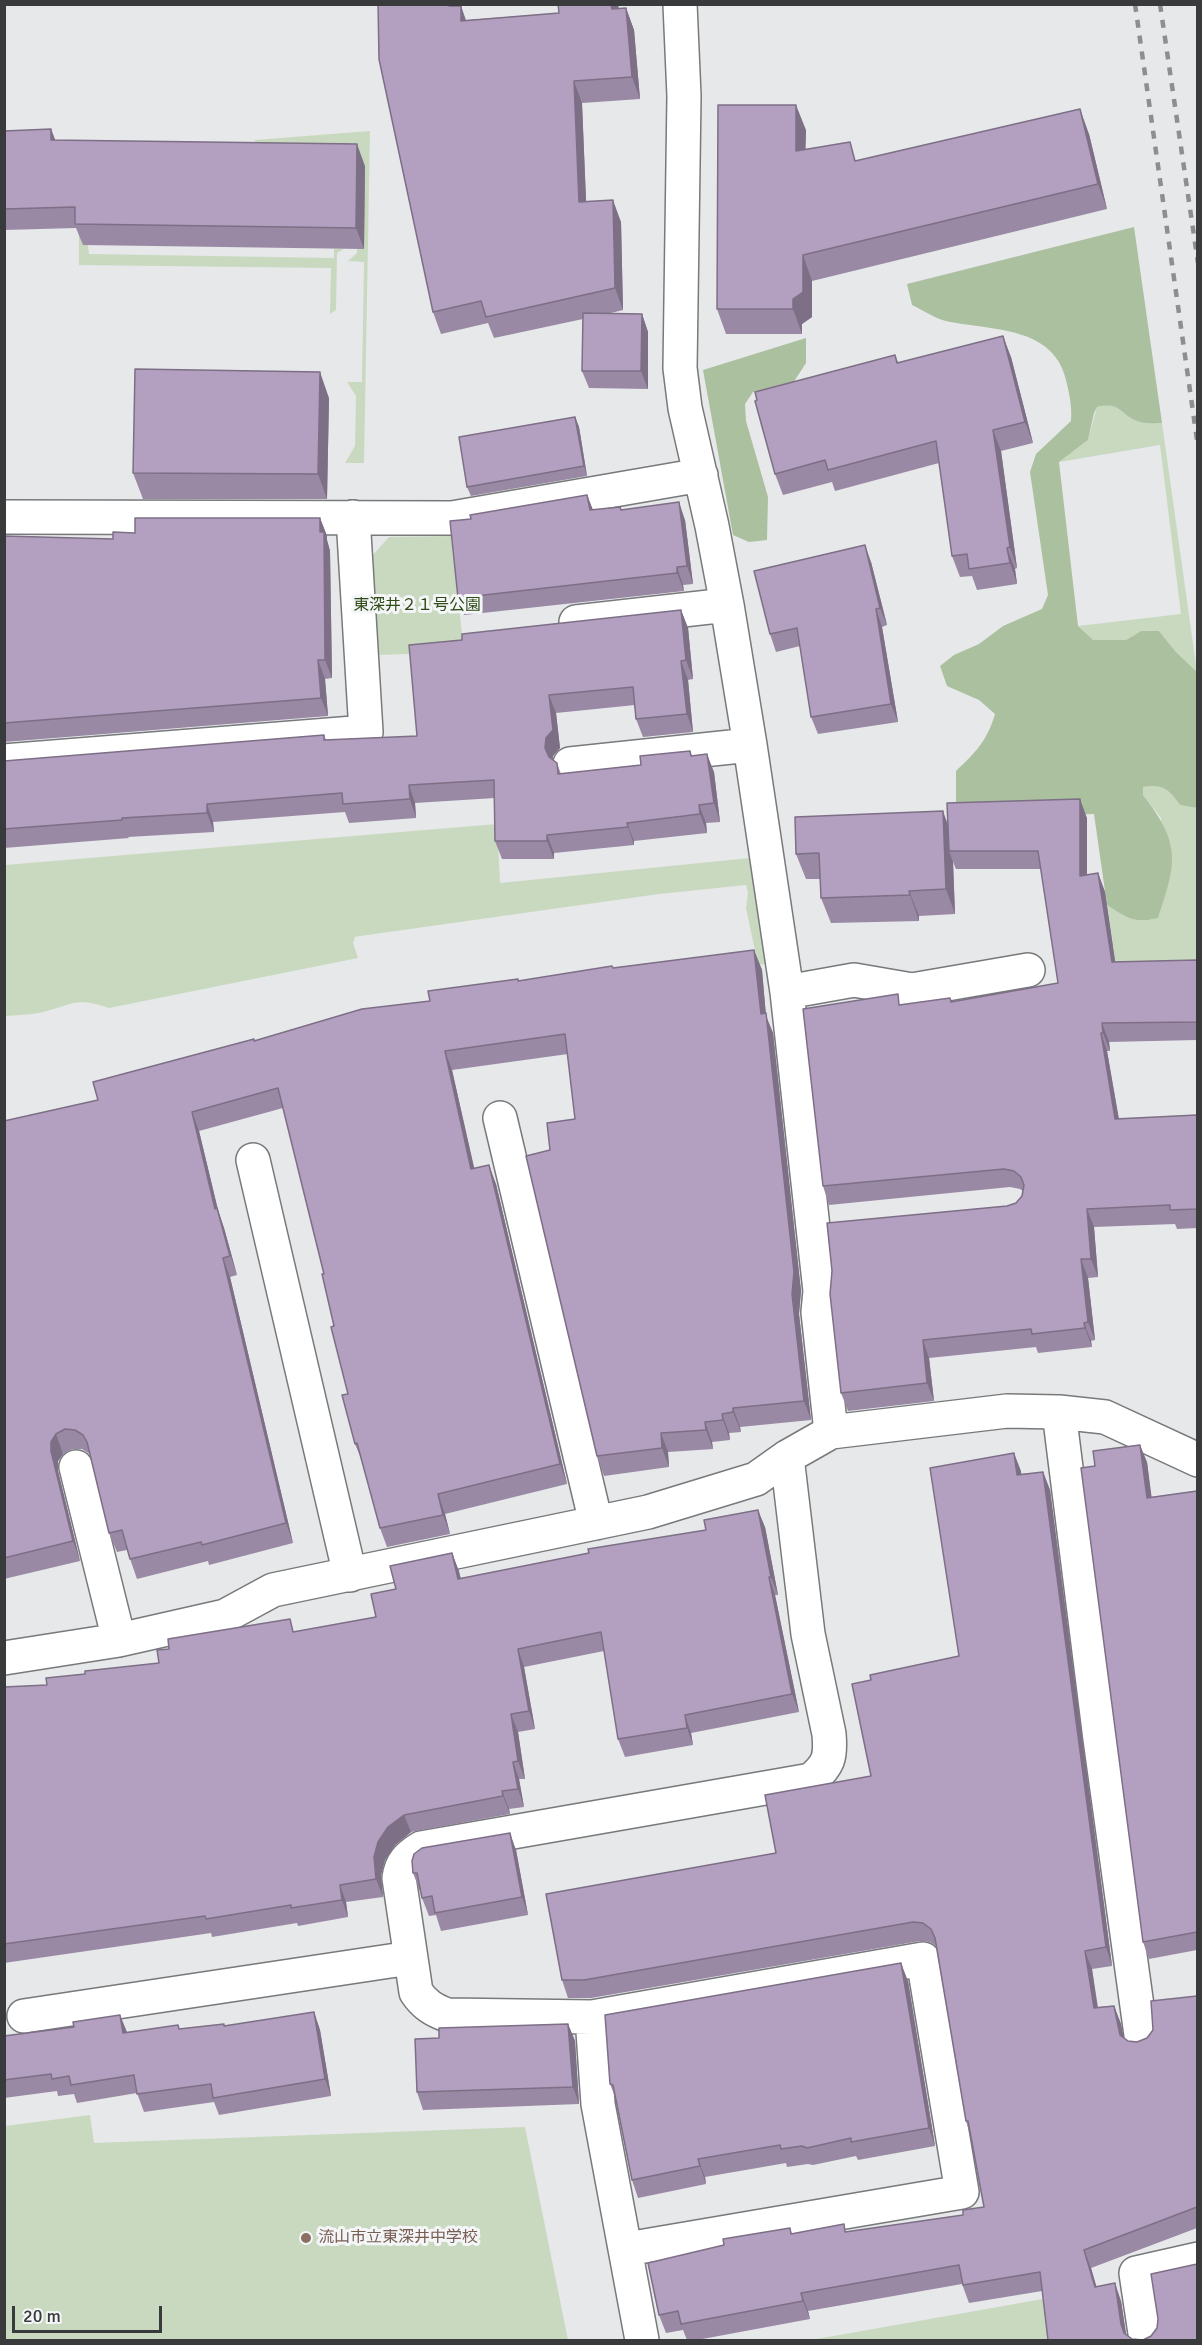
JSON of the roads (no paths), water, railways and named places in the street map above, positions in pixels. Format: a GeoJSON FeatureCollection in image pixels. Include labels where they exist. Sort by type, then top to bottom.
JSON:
{"type":"FeatureCollection","features":[{"type":"Feature","properties":{"kind":"street"},"geometry":{"type":"LineString","coordinates":[[680,4],[684,96],[680,368],[685,408],[727,605],[787,992],[820,1291],[818,1312],[831,1432]]}},
{"type":"Feature","properties":{"kind":"street"},"geometry":{"type":"LineString","coordinates":[[4,517],[452,518],[701,475]]}},
{"type":"Feature","properties":{"kind":"street"},"geometry":{"type":"LineString","coordinates":[[4,761],[366,732],[353,517]]}},
{"type":"Feature","properties":{"kind":"street"},"geometry":{"type":"LineString","coordinates":[[549,625],[727,605]]}},
{"type":"Feature","properties":{"kind":"street"},"geometry":{"type":"LineString","coordinates":[[570,764],[750,745]]}},
{"type":"Feature","properties":{"kind":"street"},"geometry":{"type":"LineString","coordinates":[[787,992],[854,980],[912,990],[1028,970]]}},
{"type":"Feature","properties":{"kind":"street"},"geometry":{"type":"LineString","coordinates":[[500,1118],[596,1523]]}},
{"type":"Feature","properties":{"kind":"street"},"geometry":{"type":"LineString","coordinates":[[253,1160],[350,1575]]}},
{"type":"Feature","properties":{"kind":"street"},"geometry":{"type":"LineString","coordinates":[[812,1225],[848,1222]]}},
{"type":"Feature","properties":{"kind":"street"},"geometry":{"type":"LineString","coordinates":[[4,1658],[119,1640],[225,1616],[273,1590],[648,1512],[756,1479],[787,1457],[831,1432],[1007,1411],[1059,1413],[1105,1417],[1197,1460]]}},
{"type":"Feature","properties":{"kind":"street"},"geometry":{"type":"LineString","coordinates":[[1059,1413],[1100,1739],[1142,2042]]}},
{"type":"Feature","properties":{"kind":"street"},"geometry":{"type":"LineString","coordinates":[[627,2249],[962,2192],[923,1959],[592,2017],[447,2015],[433,2010],[416,1992],[399,1878],[401,1868],[409,1856],[421,1848],[811,1780],[822,1770],[828,1760],[829,1734],[808,1634],[787,1457]]}},
{"type":"Feature","properties":{"kind":"street"},"geometry":{"type":"LineString","coordinates":[[76,1467],[119,1640]]}},
{"type":"Feature","properties":{"kind":"street"},"geometry":{"type":"LineString","coordinates":[[24,2016],[410,1958]]}},
{"type":"Feature","properties":{"kind":"street"},"geometry":{"type":"LineString","coordinates":[[592,2017],[598,2104],[627,2249],[642,2340]]}},
{"type":"Feature","properties":{"kind":"street"},"geometry":{"type":"LineString","coordinates":[[1146,2340],[1136,2273],[1197,2259]]}},
{"type":"Feature","properties":{"kind":"railway"},"geometry":{"type":"LineString","coordinates":[[1135,4],[1198,447]]}},
{"type":"Feature","properties":{"kind":"railway"},"geometry":{"type":"LineString","coordinates":[[1160,4],[1198,263]]}},
{"type":"Feature","properties":{"kind":"place","name":"流山市立東深井中学校"},"geometry":{"type":"Point","coordinates":[306,2238]}},
{"type":"Feature","properties":{"kind":"park label","name":"東深井２１号公園"},"geometry":{"type":"Point","coordinates":[417,606]}}]}
